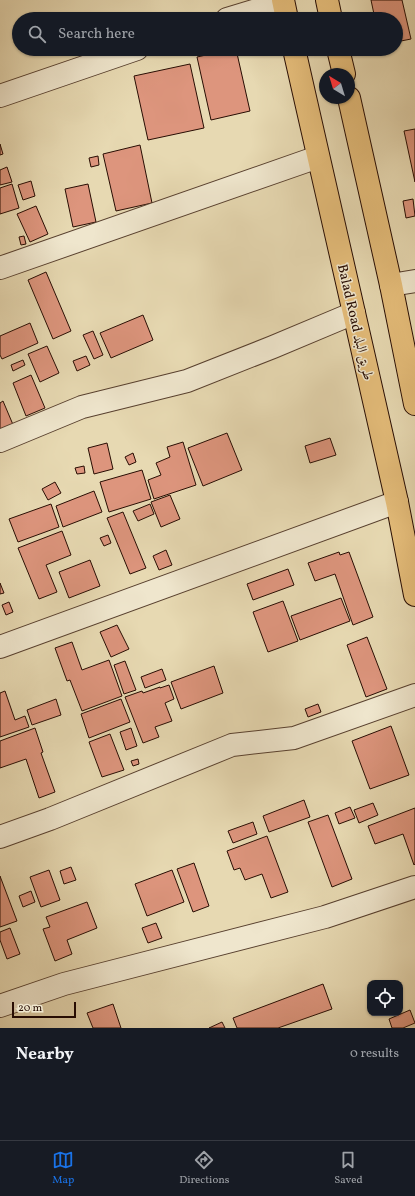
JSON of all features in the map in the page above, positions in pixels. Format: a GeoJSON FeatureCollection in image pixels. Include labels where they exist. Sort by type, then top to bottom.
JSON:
{"type":"FeatureCollection","features":[{"type":"Feature","properties":{"kind":"highway"},"geometry":{"type":"LineString","coordinates":[[327,0],[330,12]]}},
{"type":"Feature","properties":{"kind":"highway","name":"Balad Road طريق البلد"},"geometry":{"type":"LineString","coordinates":[[296,56],[397,502],[415,595]]}},
{"type":"Feature","properties":{"kind":"highway"},"geometry":{"type":"LineString","coordinates":[[340,56],[343,68]]}},
{"type":"Feature","properties":{"kind":"highway"},"geometry":{"type":"LineString","coordinates":[[350,104],[391,285],[415,404]]}},
{"type":"Feature","properties":{"kind":"street"},"geometry":{"type":"LineString","coordinates":[[260,12],[284,7]]}},
{"type":"Feature","properties":{"kind":"street"},"geometry":{"type":"LineString","coordinates":[[0,96],[117,56]]}},
{"type":"Feature","properties":{"kind":"street"},"geometry":{"type":"LineString","coordinates":[[0,268],[318,157]]}},
{"type":"Feature","properties":{"kind":"street"},"geometry":{"type":"LineString","coordinates":[[391,285],[415,281]]}},
{"type":"Feature","properties":{"kind":"street"},"geometry":{"type":"LineString","coordinates":[[0,441],[82,407],[187,381],[354,313]]}},
{"type":"Feature","properties":{"kind":"street"},"geometry":{"type":"LineString","coordinates":[[0,647],[397,502]]}},
{"type":"Feature","properties":{"kind":"street"},"geometry":{"type":"LineString","coordinates":[[0,837],[50,819],[232,745],[294,738],[415,695]]}},
{"type":"Feature","properties":{"kind":"street"},"geometry":{"type":"LineString","coordinates":[[0,1006],[64,984],[325,917],[415,887]]}},
{"type":"Feature","properties":{"kind":"building"},"geometry":{"type":"Polygon","coordinates":[[[371,0],[402,0],[411,39],[403,41],[403,12],[374,12],[371,0]]]}},
{"type":"Feature","properties":{"kind":"building"},"geometry":{"type":"Polygon","coordinates":[[[238,56],[250,111],[211,120],[197,57],[238,56]]]}},
{"type":"Feature","properties":{"kind":"building"},"geometry":{"type":"Polygon","coordinates":[[[190,64],[204,128],[148,140],[134,76],[190,64]]]}},
{"type":"Feature","properties":{"kind":"building"},"geometry":{"type":"Polygon","coordinates":[[[415,129],[415,182],[404,131],[415,129]]]}},
{"type":"Feature","properties":{"kind":"building"},"geometry":{"type":"Polygon","coordinates":[[[0,144],[3,154],[0,155],[0,144]]]}},
{"type":"Feature","properties":{"kind":"building"},"geometry":{"type":"Polygon","coordinates":[[[140,145],[152,203],[116,211],[103,154],[140,145]]]}},
{"type":"Feature","properties":{"kind":"building"},"geometry":{"type":"Polygon","coordinates":[[[98,156],[99,165],[91,167],[89,158],[98,156]]]}},
{"type":"Feature","properties":{"kind":"building"},"geometry":{"type":"Polygon","coordinates":[[[7,167],[12,182],[0,185],[0,170],[7,167]]]}},
{"type":"Feature","properties":{"kind":"building"},"geometry":{"type":"Polygon","coordinates":[[[31,181],[35,196],[23,200],[18,185],[31,181]]]}},
{"type":"Feature","properties":{"kind":"building"},"geometry":{"type":"Polygon","coordinates":[[[12,184],[19,208],[0,214],[0,188],[12,184]]]}},
{"type":"Feature","properties":{"kind":"building"},"geometry":{"type":"Polygon","coordinates":[[[88,184],[96,222],[73,227],[65,189],[88,184]]]}},
{"type":"Feature","properties":{"kind":"building"},"geometry":{"type":"Polygon","coordinates":[[[413,199],[415,216],[406,218],[403,201],[413,199]]]}},
{"type":"Feature","properties":{"kind":"building"},"geometry":{"type":"Polygon","coordinates":[[[36,206],[48,234],[30,242],[17,214],[36,206]]]}},
{"type":"Feature","properties":{"kind":"building"},"geometry":{"type":"Polygon","coordinates":[[[24,236],[26,244],[21,245],[19,237],[24,236]]]}},
{"type":"Feature","properties":{"kind":"building"},"geometry":{"type":"Polygon","coordinates":[[[46,272],[71,331],[53,339],[28,280],[46,272]]]}},
{"type":"Feature","properties":{"kind":"building"},"geometry":{"type":"Polygon","coordinates":[[[143,315],[153,340],[111,358],[100,333],[143,315]]]}},
{"type":"Feature","properties":{"kind":"building"},"geometry":{"type":"Polygon","coordinates":[[[30,323],[38,343],[2,359],[0,355],[0,336],[30,323]]]}},
{"type":"Feature","properties":{"kind":"building"},"geometry":{"type":"Polygon","coordinates":[[[93,331],[103,355],[94,359],[83,335],[93,331]]]}},
{"type":"Feature","properties":{"kind":"building"},"geometry":{"type":"Polygon","coordinates":[[[47,346],[59,373],[40,382],[28,354],[47,346]]]}},
{"type":"Feature","properties":{"kind":"building"},"geometry":{"type":"Polygon","coordinates":[[[86,356],[90,365],[77,371],[73,361],[86,356]]]}},
{"type":"Feature","properties":{"kind":"building"},"geometry":{"type":"Polygon","coordinates":[[[23,360],[25,365],[13,371],[11,365],[23,360]]]}},
{"type":"Feature","properties":{"kind":"building"},"geometry":{"type":"Polygon","coordinates":[[[31,375],[45,408],[26,416],[13,383],[31,375]]]}},
{"type":"Feature","properties":{"kind":"building"},"geometry":{"type":"Polygon","coordinates":[[[3,401],[14,427],[0,433],[0,403],[3,401]]]}},
{"type":"Feature","properties":{"kind":"building"},"geometry":{"type":"Polygon","coordinates":[[[227,433],[242,470],[203,486],[188,448],[227,433]]]}},
{"type":"Feature","properties":{"kind":"building"},"geometry":{"type":"Polygon","coordinates":[[[330,438],[336,455],[310,463],[305,446],[330,438]]]}},
{"type":"Feature","properties":{"kind":"building"},"geometry":{"type":"Polygon","coordinates":[[[183,442],[196,485],[154,499],[148,480],[161,475],[156,463],[170,457],[167,447],[183,442]]]}},
{"type":"Feature","properties":{"kind":"building"},"geometry":{"type":"Polygon","coordinates":[[[107,443],[113,469],[94,474],[88,448],[107,443]]]}},
{"type":"Feature","properties":{"kind":"building"},"geometry":{"type":"Polygon","coordinates":[[[133,453],[136,462],[129,465],[125,457],[133,453]]]}},
{"type":"Feature","properties":{"kind":"building"},"geometry":{"type":"Polygon","coordinates":[[[84,466],[85,473],[77,474],[75,468],[84,466]]]}},
{"type":"Feature","properties":{"kind":"building"},"geometry":{"type":"Polygon","coordinates":[[[142,470],[151,499],[109,512],[100,482],[142,470]]]}},
{"type":"Feature","properties":{"kind":"building"},"geometry":{"type":"Polygon","coordinates":[[[55,482],[61,493],[48,500],[42,489],[55,482]]]}},
{"type":"Feature","properties":{"kind":"building"},"geometry":{"type":"Polygon","coordinates":[[[94,491],[102,512],[63,527],[56,506],[94,491]]]}},
{"type":"Feature","properties":{"kind":"building"},"geometry":{"type":"Polygon","coordinates":[[[170,495],[180,519],[161,527],[151,502],[170,495]]]}},
{"type":"Feature","properties":{"kind":"building"},"geometry":{"type":"Polygon","coordinates":[[[51,504],[59,527],[18,542],[9,519],[51,504]]]}},
{"type":"Feature","properties":{"kind":"building"},"geometry":{"type":"Polygon","coordinates":[[[150,504],[154,514],[138,521],[133,511],[150,504]]]}},
{"type":"Feature","properties":{"kind":"building"},"geometry":{"type":"Polygon","coordinates":[[[123,512],[146,568],[130,574],[107,518],[123,512]]]}},
{"type":"Feature","properties":{"kind":"building"},"geometry":{"type":"Polygon","coordinates":[[[62,531],[71,555],[46,565],[57,592],[39,599],[18,548],[62,531]]]}},
{"type":"Feature","properties":{"kind":"building"},"geometry":{"type":"Polygon","coordinates":[[[108,535],[111,543],[104,546],[100,538],[108,535]]]}},
{"type":"Feature","properties":{"kind":"building"},"geometry":{"type":"Polygon","coordinates":[[[166,550],[172,565],[159,570],[153,556],[166,550]]]}},
{"type":"Feature","properties":{"kind":"building"},"geometry":{"type":"Polygon","coordinates":[[[339,552],[340,555],[349,552],[373,617],[353,625],[335,574],[315,581],[308,563],[339,552]]]}},
{"type":"Feature","properties":{"kind":"building"},"geometry":{"type":"Polygon","coordinates":[[[90,560],[100,586],[69,598],[59,572],[90,560]]]}},
{"type":"Feature","properties":{"kind":"building"},"geometry":{"type":"Polygon","coordinates":[[[288,569],[294,585],[253,600],[247,584],[288,569]]]}},
{"type":"Feature","properties":{"kind":"building"},"geometry":{"type":"Polygon","coordinates":[[[0,583],[4,593],[0,594],[0,583]]]}},
{"type":"Feature","properties":{"kind":"building"},"geometry":{"type":"Polygon","coordinates":[[[341,598],[350,621],[300,640],[291,616],[341,598]]]}},
{"type":"Feature","properties":{"kind":"building"},"geometry":{"type":"Polygon","coordinates":[[[283,601],[298,641],[268,652],[253,612],[283,601]]]}},
{"type":"Feature","properties":{"kind":"building"},"geometry":{"type":"Polygon","coordinates":[[[9,602],[13,612],[6,615],[2,605],[9,602]]]}},
{"type":"Feature","properties":{"kind":"building"},"geometry":{"type":"Polygon","coordinates":[[[117,625],[129,649],[111,657],[100,632],[117,625]]]}},
{"type":"Feature","properties":{"kind":"building"},"geometry":{"type":"Polygon","coordinates":[[[367,637],[387,689],[366,697],[347,645],[367,637]]]}},
{"type":"Feature","properties":{"kind":"building"},"geometry":{"type":"Polygon","coordinates":[[[72,642],[82,670],[109,660],[122,696],[82,711],[70,680],[67,681],[55,648],[72,642]]]}},
{"type":"Feature","properties":{"kind":"building"},"geometry":{"type":"Polygon","coordinates":[[[125,661],[136,690],[124,694],[114,665],[125,661]]]}},
{"type":"Feature","properties":{"kind":"building"},"geometry":{"type":"Polygon","coordinates":[[[214,666],[223,693],[181,709],[171,682],[214,666]]]}},
{"type":"Feature","properties":{"kind":"building"},"geometry":{"type":"Polygon","coordinates":[[[162,669],[166,680],[145,688],[141,677],[162,669]]]}},
{"type":"Feature","properties":{"kind":"building"},"geometry":{"type":"Polygon","coordinates":[[[169,685],[174,699],[165,703],[172,721],[155,727],[159,737],[143,743],[125,697],[142,691],[143,693],[169,685]]]}},
{"type":"Feature","properties":{"kind":"building"},"geometry":{"type":"Polygon","coordinates":[[[5,691],[15,720],[25,716],[29,727],[0,737],[0,693],[5,691]]]}},
{"type":"Feature","properties":{"kind":"building"},"geometry":{"type":"Polygon","coordinates":[[[56,699],[61,715],[32,725],[27,710],[56,699]]]}},
{"type":"Feature","properties":{"kind":"building"},"geometry":{"type":"Polygon","coordinates":[[[121,699],[130,722],[89,738],[81,714],[121,699]]]}},
{"type":"Feature","properties":{"kind":"building"},"geometry":{"type":"Polygon","coordinates":[[[318,704],[321,712],[308,717],[305,709],[318,704]]]}},
{"type":"Feature","properties":{"kind":"building"},"geometry":{"type":"Polygon","coordinates":[[[391,726],[409,775],[370,789],[352,741],[391,726]]]}},
{"type":"Feature","properties":{"kind":"building"},"geometry":{"type":"Polygon","coordinates":[[[35,728],[43,752],[41,753],[55,792],[39,798],[26,759],[0,768],[0,741],[35,728]]]}},
{"type":"Feature","properties":{"kind":"building"},"geometry":{"type":"Polygon","coordinates":[[[131,728],[137,746],[126,750],[120,732],[131,728]]]}},
{"type":"Feature","properties":{"kind":"building"},"geometry":{"type":"Polygon","coordinates":[[[110,734],[124,770],[102,777],[89,742],[110,734]]]}},
{"type":"Feature","properties":{"kind":"building"},"geometry":{"type":"Polygon","coordinates":[[[138,759],[139,764],[133,766],[131,761],[138,759]]]}},
{"type":"Feature","properties":{"kind":"building"},"geometry":{"type":"Polygon","coordinates":[[[304,800],[310,817],[269,832],[263,816],[304,800]]]}},
{"type":"Feature","properties":{"kind":"building"},"geometry":{"type":"Polygon","coordinates":[[[373,803],[378,815],[359,823],[354,810],[373,803]]]}},
{"type":"Feature","properties":{"kind":"building"},"geometry":{"type":"Polygon","coordinates":[[[350,807],[355,818],[339,824],[335,813],[350,807]]]}},
{"type":"Feature","properties":{"kind":"building"},"geometry":{"type":"Polygon","coordinates":[[[415,808],[414,865],[403,834],[375,844],[368,826],[415,808]]]}},
{"type":"Feature","properties":{"kind":"building"},"geometry":{"type":"Polygon","coordinates":[[[328,815],[352,879],[332,887],[308,822],[328,815]]]}},
{"type":"Feature","properties":{"kind":"building"},"geometry":{"type":"Polygon","coordinates":[[[253,822],[257,834],[233,843],[228,831],[253,822]]]}},
{"type":"Feature","properties":{"kind":"building"},"geometry":{"type":"Polygon","coordinates":[[[267,836],[288,892],[271,898],[262,874],[245,880],[240,868],[234,870],[227,851],[267,836]]]}},
{"type":"Feature","properties":{"kind":"building"},"geometry":{"type":"Polygon","coordinates":[[[194,863],[209,906],[193,912],[177,869],[194,863]]]}},
{"type":"Feature","properties":{"kind":"building"},"geometry":{"type":"Polygon","coordinates":[[[71,867],[76,880],[64,884],[60,871],[71,867]]]}},
{"type":"Feature","properties":{"kind":"building"},"geometry":{"type":"Polygon","coordinates":[[[49,870],[60,900],[41,907],[30,877],[49,870]]]}},
{"type":"Feature","properties":{"kind":"building"},"geometry":{"type":"Polygon","coordinates":[[[172,870],[184,902],[147,916],[135,884],[172,870]]]}},
{"type":"Feature","properties":{"kind":"building"},"geometry":{"type":"Polygon","coordinates":[[[0,876],[17,921],[0,927],[0,876]]]}},
{"type":"Feature","properties":{"kind":"building"},"geometry":{"type":"Polygon","coordinates":[[[31,891],[35,902],[23,907],[19,896],[31,891]]]}},
{"type":"Feature","properties":{"kind":"building"},"geometry":{"type":"Polygon","coordinates":[[[87,902],[97,928],[67,940],[72,954],[55,961],[43,929],[50,927],[46,917],[87,902]]]}},
{"type":"Feature","properties":{"kind":"building"},"geometry":{"type":"Polygon","coordinates":[[[156,923],[162,938],[148,943],[142,928],[156,923]]]}},
{"type":"Feature","properties":{"kind":"building"},"geometry":{"type":"Polygon","coordinates":[[[10,928],[20,954],[7,959],[0,940],[0,932],[10,928]]]}},
{"type":"Feature","properties":{"kind":"building"},"geometry":{"type":"Polygon","coordinates":[[[323,984],[332,1009],[278,1028],[237,1028],[233,1018],[323,984]]]}},
{"type":"Feature","properties":{"kind":"building"},"geometry":{"type":"Polygon","coordinates":[[[113,1004],[121,1028],[93,1028],[87,1013],[113,1004]]]}},
{"type":"Feature","properties":{"kind":"building"},"geometry":{"type":"Polygon","coordinates":[[[410,1010],[415,1023],[403,1028],[392,1028],[389,1019],[396,1016],[403,1016],[403,1013],[410,1010]]]}},
{"type":"Feature","properties":{"kind":"building"},"geometry":{"type":"Polygon","coordinates":[[[222,1022],[225,1028],[209,1028],[222,1022]]]}}]}
